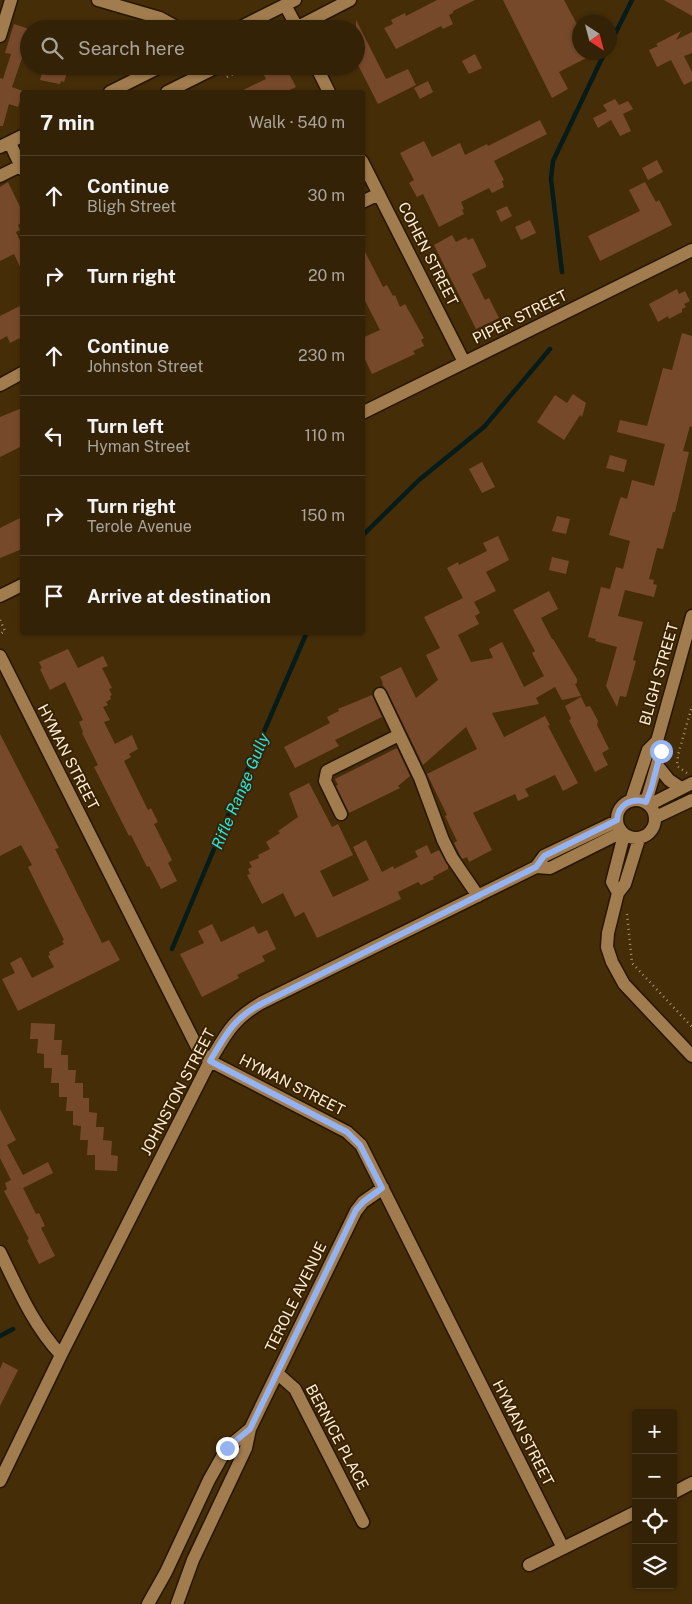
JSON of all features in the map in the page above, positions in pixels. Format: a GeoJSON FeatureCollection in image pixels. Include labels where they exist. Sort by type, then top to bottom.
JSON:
{"type":"FeatureCollection","features":[{"type":"Feature","properties":{"kind":"street"},"geometry":{"type":"LineString","coordinates":[[0,36],[11,0]]}},
{"type":"Feature","properties":{"kind":"street"},"geometry":{"type":"LineString","coordinates":[[98,0],[164,20]]}},
{"type":"Feature","properties":{"kind":"street"},"geometry":{"type":"LineString","coordinates":[[311,20],[350,0]]}},
{"type":"Feature","properties":{"kind":"street"},"geometry":{"type":"LineString","coordinates":[[255,20],[290,2],[294,20]]}},
{"type":"Feature","properties":{"kind":"street"},"geometry":{"type":"LineString","coordinates":[[114,90],[144,75]]}},
{"type":"Feature","properties":{"kind":"street"},"geometry":{"type":"LineString","coordinates":[[170,90],[196,75]]}},
{"type":"Feature","properties":{"kind":"street"},"geometry":{"type":"LineString","coordinates":[[320,75],[328,90]]}},
{"type":"Feature","properties":{"kind":"street"},"geometry":{"type":"LineString","coordinates":[[20,137],[5,145],[20,164]]}},
{"type":"Feature","properties":{"kind":"street","name":"COHEN STREET"},"geometry":{"type":"LineString","coordinates":[[365,167],[464,362]]}},
{"type":"Feature","properties":{"kind":"street"},"geometry":{"type":"LineString","coordinates":[[0,176],[20,168]]}},
{"type":"Feature","properties":{"kind":"street"},"geometry":{"type":"LineString","coordinates":[[365,201],[379,194]]}},
{"type":"Feature","properties":{"kind":"street","name":"PIPER STREET"},"geometry":{"type":"LineString","coordinates":[[365,412],[692,250]]}},
{"type":"Feature","properties":{"kind":"street"},"geometry":{"type":"LineString","coordinates":[[0,385],[20,374]]}},
{"type":"Feature","properties":{"kind":"street"},"geometry":{"type":"LineString","coordinates":[[0,596],[20,586]]}},
{"type":"Feature","properties":{"kind":"street","name":"BLIGH STREET"},"geometry":{"type":"LineString","coordinates":[[631,801],[648,750],[657,741],[692,616]]}},
{"type":"Feature","properties":{"kind":"street","name":"HYMAN STREET"},"geometry":{"type":"LineString","coordinates":[[0,656],[197,1047],[210,1061],[347,1132],[360,1145],[563,1548]]}},
{"type":"Feature","properties":{"kind":"street"},"geometry":{"type":"LineString","coordinates":[[380,694],[420,778],[448,849],[478,896]]}},
{"type":"Feature","properties":{"kind":"street"},"geometry":{"type":"LineString","coordinates":[[341,814],[325,781],[327,771],[399,736]]}},
{"type":"Feature","properties":{"kind":"street","name":"BLIGH STREET"},"geometry":{"type":"LineString","coordinates":[[647,803],[661,751],[657,741]]}},
{"type":"Feature","properties":{"kind":"street"},"geometry":{"type":"LineString","coordinates":[[657,765],[669,780],[687,786]]}},
{"type":"Feature","properties":{"kind":"street"},"geometry":{"type":"LineString","coordinates":[[647,803],[687,786]]}},
{"type":"Feature","properties":{"kind":"street"},"geometry":{"type":"LineString","coordinates":[[618,893],[612,882],[621,829],[619,810],[631,801],[641,800],[647,803],[655,812],[656,817],[650,834],[634,839],[621,829]]}},
{"type":"Feature","properties":{"kind":"street"},"geometry":{"type":"LineString","coordinates":[[656,817],[692,800]]}},
{"type":"Feature","properties":{"kind":"street","name":"JOHNSTON STREET"},"geometry":{"type":"LineString","coordinates":[[0,1481],[61,1355],[210,1061],[230,1029],[243,1014],[536,867],[550,868],[621,829]]}},
{"type":"Feature","properties":{"kind":"street"},"geometry":{"type":"LineString","coordinates":[[639,838],[625,884],[618,893],[608,933],[607,947],[612,962],[624,984],[692,1056]]}},
{"type":"Feature","properties":{"kind":"street","name":"TEROLE AVENUE"},"geometry":{"type":"LineString","coordinates":[[177,1604],[192,1560],[246,1448],[250,1429],[356,1210],[363,1202],[382,1188]]}},
{"type":"Feature","properties":{"kind":"street"},"geometry":{"type":"LineString","coordinates":[[0,1252],[40,1330],[61,1355]]}},
{"type":"Feature","properties":{"kind":"street","name":"BERNICE PLACE"},"geometry":{"type":"LineString","coordinates":[[277,1372],[295,1389],[363,1522]]}},
{"type":"Feature","properties":{"kind":"street","name":"TEROLE AVENUE"},"geometry":{"type":"LineString","coordinates":[[148,1604],[166,1572],[209,1480],[227,1448],[250,1429]]}},
{"type":"Feature","properties":{"kind":"street"},"geometry":{"type":"LineString","coordinates":[[677,1491],[692,1483]]}},
{"type":"Feature","properties":{"kind":"street"},"geometry":{"type":"LineString","coordinates":[[529,1565],[632,1514]]}},
{"type":"Feature","properties":{"kind":"path"},"geometry":{"type":"LineString","coordinates":[[0,620],[5,631],[0,634]]}},
{"type":"Feature","properties":{"kind":"path"},"geometry":{"type":"LineString","coordinates":[[692,706],[678,755],[677,766],[686,773],[692,773]]}},
{"type":"Feature","properties":{"kind":"path"},"geometry":{"type":"LineString","coordinates":[[626,912],[632,963],[692,1027]]}},
{"type":"Feature","properties":{"kind":"building"},"geometry":{"type":"Polygon","coordinates":[[[437,0],[475,0],[449,15],[453,24],[443,29],[441,26],[396,49],[384,28],[393,24],[391,20],[405,13],[406,16],[437,0]]]}},
{"type":"Feature","properties":{"kind":"building"},"geometry":{"type":"Polygon","coordinates":[[[503,0],[564,0],[572,15],[572,60],[582,60],[559,72],[568,89],[552,98],[503,0]]]}},
{"type":"Feature","properties":{"kind":"building"},"geometry":{"type":"Polygon","coordinates":[[[664,0],[692,0],[692,16],[664,0]]]}},
{"type":"Feature","properties":{"kind":"building"},"geometry":{"type":"Polygon","coordinates":[[[14,24],[20,26],[20,64],[12,87],[20,90],[20,101],[18,107],[9,104],[3,126],[0,126],[0,78],[3,79],[11,54],[5,53],[14,24]]]}},
{"type":"Feature","properties":{"kind":"building"},"geometry":{"type":"Polygon","coordinates":[[[681,31],[676,40],[692,32],[692,53],[684,56],[692,72],[692,81],[684,85],[671,60],[657,67],[649,50],[658,46],[656,44],[681,31]]]}},
{"type":"Feature","properties":{"kind":"building"},"geometry":{"type":"Polygon","coordinates":[[[365,38],[386,79],[408,69],[416,85],[378,104],[363,75],[365,75],[365,38]]]}},
{"type":"Feature","properties":{"kind":"building"},"geometry":{"type":"Polygon","coordinates":[[[475,54],[482,68],[469,74],[462,61],[475,54]]]}},
{"type":"Feature","properties":{"kind":"building"},"geometry":{"type":"Polygon","coordinates":[[[41,75],[66,75],[64,82],[61,81],[60,84],[40,80],[41,75]]]}},
{"type":"Feature","properties":{"kind":"building"},"geometry":{"type":"Polygon","coordinates":[[[264,75],[290,75],[296,87],[289,90],[243,90],[266,79],[264,75]]]}},
{"type":"Feature","properties":{"kind":"building"},"geometry":{"type":"Polygon","coordinates":[[[428,81],[433,92],[420,99],[414,88],[428,81]]]}},
{"type":"Feature","properties":{"kind":"building"},"geometry":{"type":"Polygon","coordinates":[[[615,99],[619,105],[628,101],[633,109],[623,114],[631,131],[620,136],[611,120],[598,128],[593,118],[607,111],[603,105],[615,99]]]}},
{"type":"Feature","properties":{"kind":"building"},"geometry":{"type":"Polygon","coordinates":[[[540,120],[547,134],[494,161],[504,180],[502,181],[504,187],[492,193],[489,188],[461,202],[464,214],[439,227],[423,194],[417,197],[409,183],[414,180],[400,153],[424,141],[432,157],[460,143],[465,155],[487,144],[488,146],[540,120]]]}},
{"type":"Feature","properties":{"kind":"building"},"geometry":{"type":"Polygon","coordinates":[[[657,160],[663,172],[648,180],[642,168],[657,160]]]}},
{"type":"Feature","properties":{"kind":"building"},"geometry":{"type":"Polygon","coordinates":[[[8,182],[20,207],[20,224],[18,225],[20,230],[16,232],[20,241],[20,267],[14,254],[0,261],[0,187],[8,182]]]}},
{"type":"Feature","properties":{"kind":"building"},"geometry":{"type":"Polygon","coordinates":[[[645,182],[656,202],[659,200],[672,225],[600,261],[588,236],[640,211],[629,190],[645,182]]]}},
{"type":"Feature","properties":{"kind":"building"},"geometry":{"type":"Polygon","coordinates":[[[507,206],[512,216],[501,222],[496,211],[507,206]]]}},
{"type":"Feature","properties":{"kind":"building"},"geometry":{"type":"Polygon","coordinates":[[[530,220],[536,233],[521,240],[515,227],[530,220]]]}},
{"type":"Feature","properties":{"kind":"building"},"geometry":{"type":"Polygon","coordinates":[[[452,235],[456,242],[466,237],[468,240],[473,238],[486,265],[486,267],[472,274],[485,300],[489,298],[499,318],[476,329],[434,245],[452,235]]]}},
{"type":"Feature","properties":{"kind":"building"},"geometry":{"type":"Polygon","coordinates":[[[365,252],[383,287],[387,285],[393,296],[395,295],[400,307],[405,304],[424,338],[421,340],[424,346],[413,351],[415,354],[372,374],[365,359],[365,337],[380,330],[365,301],[365,252]]]}},
{"type":"Feature","properties":{"kind":"building"},"geometry":{"type":"Polygon","coordinates":[[[677,289],[679,294],[685,291],[690,301],[684,304],[686,307],[682,309],[682,312],[669,319],[668,316],[658,322],[649,304],[677,289]]]}},
{"type":"Feature","properties":{"kind":"building"},"geometry":{"type":"Polygon","coordinates":[[[20,306],[20,338],[10,343],[7,336],[0,340],[0,316],[20,306]]]}},
{"type":"Feature","properties":{"kind":"building"},"geometry":{"type":"Polygon","coordinates":[[[682,333],[692,336],[692,427],[690,426],[683,451],[689,452],[675,512],[673,512],[663,549],[657,548],[649,579],[654,580],[653,584],[657,585],[654,597],[625,590],[618,616],[643,622],[633,660],[636,661],[626,697],[620,696],[617,707],[606,686],[617,647],[588,637],[601,587],[610,589],[616,567],[623,569],[630,541],[609,535],[619,502],[621,497],[627,499],[632,480],[654,486],[665,444],[617,432],[620,420],[647,426],[663,368],[672,370],[682,333]]]}},
{"type":"Feature","properties":{"kind":"building"},"geometry":{"type":"Polygon","coordinates":[[[573,394],[586,403],[582,417],[580,415],[564,440],[537,422],[555,395],[567,403],[573,394]]]}},
{"type":"Feature","properties":{"kind":"building"},"geometry":{"type":"Polygon","coordinates":[[[20,409],[20,447],[0,457],[0,417],[20,409]]]}},
{"type":"Feature","properties":{"kind":"building"},"geometry":{"type":"Polygon","coordinates":[[[610,455],[627,460],[624,472],[606,468],[610,455]]]}},
{"type":"Feature","properties":{"kind":"building"},"geometry":{"type":"Polygon","coordinates":[[[482,462],[495,487],[482,493],[469,469],[482,462]]]}},
{"type":"Feature","properties":{"kind":"building"},"geometry":{"type":"Polygon","coordinates":[[[557,516],[570,519],[566,534],[552,531],[557,516]]]}},
{"type":"Feature","properties":{"kind":"building"},"geometry":{"type":"Polygon","coordinates":[[[20,518],[20,550],[0,558],[0,528],[20,518]]]}},
{"type":"Feature","properties":{"kind":"building"},"geometry":{"type":"Polygon","coordinates":[[[498,536],[509,560],[486,572],[496,591],[474,602],[480,613],[475,616],[479,624],[458,635],[471,662],[493,658],[489,649],[502,642],[524,687],[544,676],[532,653],[535,651],[513,610],[549,591],[558,609],[541,618],[577,679],[575,684],[581,696],[562,700],[555,687],[536,698],[539,704],[492,713],[504,737],[545,716],[550,725],[548,726],[578,783],[563,791],[555,775],[525,789],[529,796],[518,801],[515,794],[473,813],[492,850],[469,862],[467,857],[462,859],[454,843],[457,841],[445,816],[447,815],[427,774],[477,749],[466,727],[423,765],[380,677],[401,667],[416,698],[438,680],[426,655],[440,648],[424,617],[463,598],[447,568],[458,562],[459,565],[487,551],[483,543],[498,536]]]}},
{"type":"Feature","properties":{"kind":"building"},"geometry":{"type":"Polygon","coordinates":[[[552,557],[569,561],[566,574],[549,570],[552,557]]]}},
{"type":"Feature","properties":{"kind":"building"},"geometry":{"type":"Polygon","coordinates":[[[68,649],[78,668],[103,656],[108,666],[102,668],[112,688],[109,689],[112,695],[110,696],[111,699],[106,702],[108,705],[103,707],[110,720],[104,722],[115,744],[132,735],[138,749],[129,754],[131,757],[124,761],[148,810],[151,808],[158,822],[154,824],[172,860],[168,863],[177,881],[161,889],[149,866],[147,867],[131,835],[129,836],[94,767],[98,765],[82,733],[79,722],[83,720],[65,682],[50,690],[40,669],[42,668],[39,662],[68,649]]]}},
{"type":"Feature","properties":{"kind":"building"},"geometry":{"type":"Polygon","coordinates":[[[372,695],[382,717],[335,740],[339,746],[295,768],[284,747],[330,723],[327,717],[339,711],[338,709],[372,695]]]}},
{"type":"Feature","properties":{"kind":"building"},"geometry":{"type":"Polygon","coordinates":[[[581,697],[586,707],[590,706],[609,749],[602,753],[608,765],[595,772],[569,720],[571,719],[565,706],[581,697]]]}},
{"type":"Feature","properties":{"kind":"building"},"geometry":{"type":"Polygon","coordinates":[[[0,734],[59,848],[55,849],[102,943],[109,940],[120,960],[18,1011],[2,979],[15,973],[10,963],[21,957],[32,978],[54,967],[48,956],[50,955],[49,952],[64,944],[62,941],[64,940],[28,867],[32,865],[21,845],[0,856],[0,734]]]}},
{"type":"Feature","properties":{"kind":"building"},"geometry":{"type":"Polygon","coordinates":[[[397,748],[410,776],[398,786],[400,788],[349,813],[336,786],[338,785],[335,779],[397,748]]]}},
{"type":"Feature","properties":{"kind":"building"},"geometry":{"type":"Polygon","coordinates":[[[309,783],[332,827],[338,824],[353,855],[320,871],[333,897],[369,880],[353,847],[366,840],[382,872],[393,866],[394,869],[418,857],[415,851],[427,845],[431,854],[439,850],[448,869],[421,885],[418,882],[398,892],[401,899],[317,938],[304,912],[295,917],[283,893],[262,904],[247,875],[250,874],[248,869],[252,867],[249,862],[259,858],[258,855],[270,849],[266,842],[280,833],[278,831],[298,817],[289,793],[309,783]]]}},
{"type":"Feature","properties":{"kind":"building"},"geometry":{"type":"Polygon","coordinates":[[[212,924],[221,942],[254,926],[258,934],[267,930],[276,949],[262,956],[265,961],[237,975],[239,978],[202,997],[180,954],[204,943],[198,931],[212,924]]]}},
{"type":"Feature","properties":{"kind":"building"},"geometry":{"type":"Polygon","coordinates":[[[31,1023],[55,1024],[54,1040],[62,1040],[61,1055],[68,1055],[68,1070],[76,1070],[75,1083],[83,1083],[83,1098],[89,1098],[89,1112],[97,1113],[96,1127],[104,1127],[103,1140],[112,1141],[111,1155],[118,1156],[117,1171],[95,1170],[95,1155],[87,1155],[88,1140],[80,1140],[81,1126],[73,1125],[73,1111],[66,1111],[67,1097],[59,1097],[59,1083],[51,1083],[52,1068],[44,1068],[44,1054],[37,1053],[38,1039],[30,1039],[31,1023]]]}},
{"type":"Feature","properties":{"kind":"building"},"geometry":{"type":"Polygon","coordinates":[[[0,1109],[16,1140],[7,1145],[23,1175],[48,1162],[53,1173],[23,1188],[36,1214],[39,1213],[45,1226],[41,1228],[55,1256],[39,1264],[27,1240],[29,1239],[4,1191],[7,1189],[5,1183],[11,1180],[0,1158],[0,1109]]]}},
{"type":"Feature","properties":{"kind":"building"},"geometry":{"type":"Polygon","coordinates":[[[3,1362],[18,1370],[0,1406],[0,1369],[3,1362]]]}},
{"type":"Feature","properties":{"kind":"waterway","name":"Rifle Range Gully"},"geometry":{"type":"LineString","coordinates":[[617,30],[632,0]]}},
{"type":"Feature","properties":{"kind":"waterway","name":"Rifle Range Gully"},"geometry":{"type":"LineString","coordinates":[[562,272],[551,179],[553,161],[601,60]]}},
{"type":"Feature","properties":{"kind":"waterway","name":"Rifle Range Gully"},"geometry":{"type":"LineString","coordinates":[[365,533],[419,480],[484,427],[550,349]]}},
{"type":"Feature","properties":{"kind":"waterway","name":"Rifle Range Gully"},"geometry":{"type":"LineString","coordinates":[[172,949],[306,635]]}},
{"type":"Feature","properties":{"kind":"waterway","name":"Rifle Range Gully"},"geometry":{"type":"LineString","coordinates":[[0,1336],[13,1329]]}},
{"type":"Feature","properties":{"kind":"route"},"geometry":{"type":"LineString","coordinates":[[227,1448],[250,1429],[356,1210],[363,1202],[382,1188],[360,1145],[347,1132],[210,1061],[230,1029],[243,1014],[536,867],[544,856],[617,820],[619,810],[626,803],[636,800],[646,802],[661,751]]}}]}
